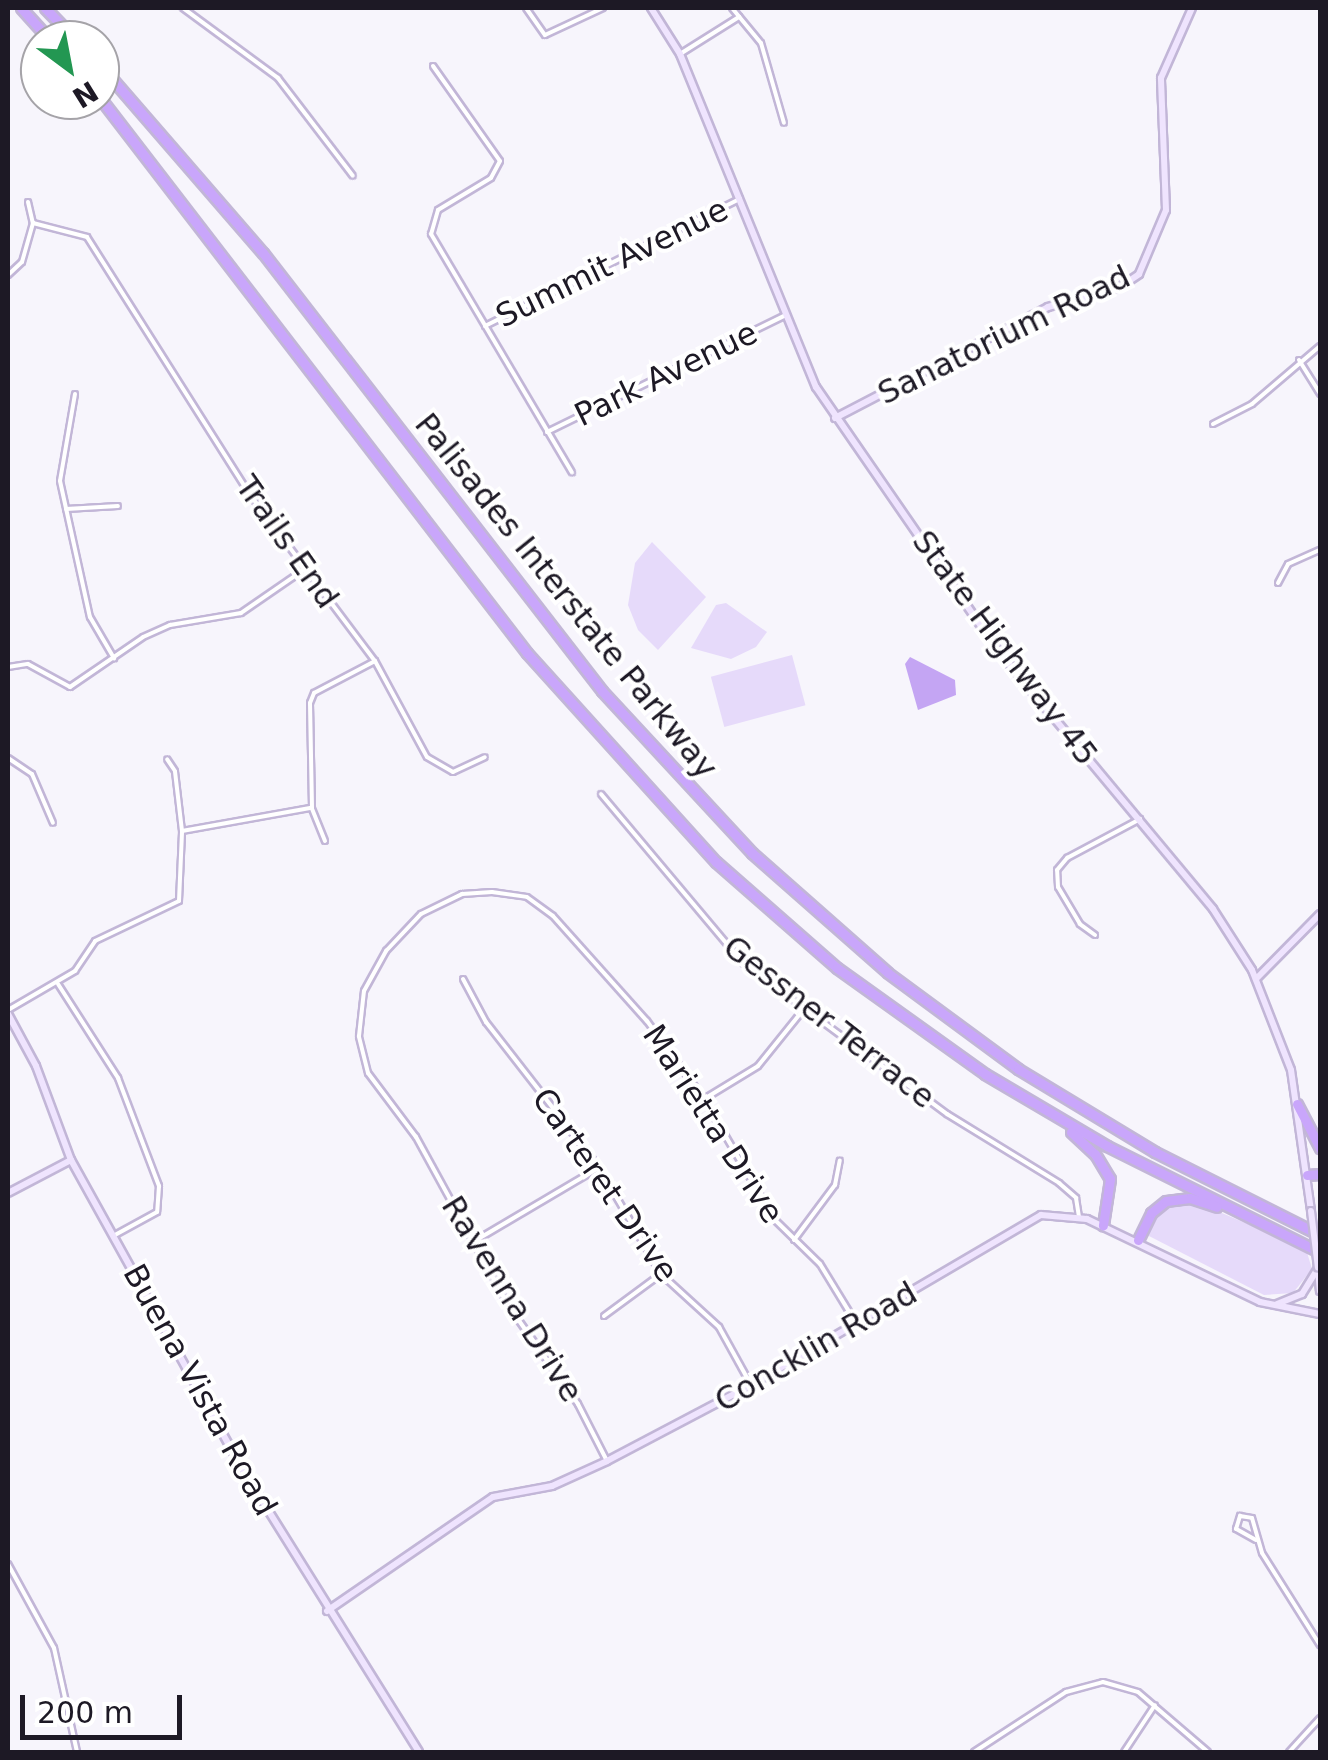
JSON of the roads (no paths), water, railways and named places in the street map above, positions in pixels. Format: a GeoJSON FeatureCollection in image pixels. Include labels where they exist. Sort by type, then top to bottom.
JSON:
{"type":"FeatureCollection","features":[{"type":"Feature","properties":{"kind":"highway","name":"Palisades Interstate Parkway"},"geometry":{"type":"LineString","coordinates":[[120,88],[251,238],[590,676],[759,860],[872,960],[1018,1069],[1155,1152],[1320,1234]]}},
{"type":"Feature","properties":{"kind":"highway","name":"Palisades Interstate Parkway"},"geometry":{"type":"LineString","coordinates":[[117,120],[514,638],[644,790],[806,943],[1002,1085],[1320,1252]]}},
{"type":"Feature","properties":{"kind":"highway"},"geometry":{"type":"LineString","coordinates":[[1002,1085],[1098,1157],[1112,1187],[1103,1225]]}},
{"type":"Feature","properties":{"kind":"highway"},"geometry":{"type":"LineString","coordinates":[[1297,1104],[1320,1148]]}},
{"type":"Feature","properties":{"kind":"highway"},"geometry":{"type":"LineString","coordinates":[[1306,1175],[1320,1174]]}},
{"type":"Feature","properties":{"kind":"highway"},"geometry":{"type":"LineString","coordinates":[[1138,1240],[1154,1210],[1180,1198],[1268,1226]]}},
{"type":"Feature","properties":{"kind":"street"},"geometry":{"type":"LineString","coordinates":[[182,8],[278,78],[353,176]]}},
{"type":"Feature","properties":{"kind":"street"},"geometry":{"type":"LineString","coordinates":[[190,14],[197,8]]}},
{"type":"Feature","properties":{"kind":"street"},"geometry":{"type":"LineString","coordinates":[[526,8],[545,35],[602,8]]}},
{"type":"Feature","properties":{"kind":"street"},"geometry":{"type":"LineString","coordinates":[[585,8],[588,15]]}},
{"type":"Feature","properties":{"kind":"street","name":"State Highway 45"},"geometry":{"type":"LineString","coordinates":[[651,8],[680,54],[784,316],[835,418],[1000,652],[1223,923],[1256,978],[1283,1043],[1297,1104],[1320,1291]]}},
{"type":"Feature","properties":{"kind":"street"},"geometry":{"type":"LineString","coordinates":[[732,8],[761,43],[784,122]]}},
{"type":"Feature","properties":{"kind":"street","name":"Sanatorium Road"},"geometry":{"type":"LineString","coordinates":[[835,418],[1048,308],[1110,290],[1139,274],[1166,210],[1158,103],[1163,65],[1192,8]]}},
{"type":"Feature","properties":{"kind":"street"},"geometry":{"type":"LineString","coordinates":[[680,54],[740,16]]}},
{"type":"Feature","properties":{"kind":"street"},"geometry":{"type":"LineString","coordinates":[[432,66],[500,152],[492,178],[438,210],[430,224],[434,243],[572,472]]}},
{"type":"Feature","properties":{"kind":"street","name":"Summit Avenue"},"geometry":{"type":"LineString","coordinates":[[483,327],[740,199]]}},
{"type":"Feature","properties":{"kind":"street"},"geometry":{"type":"LineString","coordinates":[[8,275],[22,262],[34,223],[28,202]]}},
{"type":"Feature","properties":{"kind":"street","name":"Trails End"},"geometry":{"type":"LineString","coordinates":[[34,223],[88,238],[302,571],[375,660],[435,766],[453,772],[485,758]]}},
{"type":"Feature","properties":{"kind":"street","name":"Park Avenue"},"geometry":{"type":"LineString","coordinates":[[547,432],[784,316]]}},
{"type":"Feature","properties":{"kind":"street"},"geometry":{"type":"LineString","coordinates":[[1213,424],[1252,404],[1320,346]]}},
{"type":"Feature","properties":{"kind":"street"},"geometry":{"type":"LineString","coordinates":[[1299,360],[1320,394]]}},
{"type":"Feature","properties":{"kind":"street"},"geometry":{"type":"LineString","coordinates":[[75,394],[60,457],[66,509],[90,617],[114,658]]}},
{"type":"Feature","properties":{"kind":"street"},"geometry":{"type":"LineString","coordinates":[[66,509],[118,506]]}},
{"type":"Feature","properties":{"kind":"street"},"geometry":{"type":"LineString","coordinates":[[1278,582],[1288,564],[1320,550]]}},
{"type":"Feature","properties":{"kind":"street"},"geometry":{"type":"LineString","coordinates":[[8,667],[28,664],[70,687],[170,625],[241,614],[302,571]]}},
{"type":"Feature","properties":{"kind":"street"},"geometry":{"type":"LineString","coordinates":[[325,841],[312,808],[310,703],[314,693],[375,660]]}},
{"type":"Feature","properties":{"kind":"street"},"geometry":{"type":"LineString","coordinates":[[8,758],[32,774],[53,823]]}},
{"type":"Feature","properties":{"kind":"street"},"geometry":{"type":"LineString","coordinates":[[8,1012],[58,984],[95,942],[180,901],[182,831],[175,771],[167,758]]}},
{"type":"Feature","properties":{"kind":"street","name":"Gessner Terrace"},"geometry":{"type":"LineString","coordinates":[[601,794],[725,945],[804,1009],[948,1114],[1059,1183],[1076,1198],[1079,1217]]}},
{"type":"Feature","properties":{"kind":"street"},"geometry":{"type":"LineString","coordinates":[[182,831],[312,808]]}},
{"type":"Feature","properties":{"kind":"street"},"geometry":{"type":"LineString","coordinates":[[1095,935],[1080,924],[1058,887],[1057,870],[1140,819]]}},
{"type":"Feature","properties":{"kind":"street","name":"Marietta Drive"},"geometry":{"type":"LineString","coordinates":[[416,1137],[368,1073],[359,1036],[364,991],[386,951],[421,914],[462,894],[527,897],[604,970],[704,1099],[774,1219],[820,1264],[856,1324]]}},
{"type":"Feature","properties":{"kind":"street"},"geometry":{"type":"LineString","coordinates":[[1256,978],[1320,914]]}},
{"type":"Feature","properties":{"kind":"street","name":"Carteret Drive"},"geometry":{"type":"LineString","coordinates":[[463,980],[486,1022],[598,1167],[660,1274],[719,1327],[751,1385]]}},
{"type":"Feature","properties":{"kind":"street"},"geometry":{"type":"LineString","coordinates":[[58,984],[118,1078],[159,1186],[157,1212],[114,1236]]}},
{"type":"Feature","properties":{"kind":"street"},"geometry":{"type":"LineString","coordinates":[[704,1099],[758,1066],[804,1009]]}},
{"type":"Feature","properties":{"kind":"street","name":"Buena Vista Road"},"geometry":{"type":"LineString","coordinates":[[8,1012],[36,1066],[71,1160],[327,1612],[419,1752]]}},
{"type":"Feature","properties":{"kind":"street","name":"Ravenna Drive"},"geometry":{"type":"LineString","coordinates":[[416,1137],[473,1242],[607,1461]]}},
{"type":"Feature","properties":{"kind":"street"},"geometry":{"type":"LineString","coordinates":[[8,1193],[71,1160]]}},
{"type":"Feature","properties":{"kind":"street"},"geometry":{"type":"LineString","coordinates":[[794,1240],[835,1185],[840,1160]]}},
{"type":"Feature","properties":{"kind":"street"},"geometry":{"type":"LineString","coordinates":[[473,1242],[598,1167]]}},
{"type":"Feature","properties":{"kind":"street","name":"Concklin Road"},"geometry":{"type":"LineString","coordinates":[[327,1612],[493,1497],[552,1486],[607,1461],[751,1385],[1032,1219],[1079,1217],[1138,1240],[1270,1305],[1320,1314]]}},
{"type":"Feature","properties":{"kind":"street"},"geometry":{"type":"LineString","coordinates":[[1270,1305],[1300,1296],[1318,1268]]}},
{"type":"Feature","properties":{"kind":"street"},"geometry":{"type":"LineString","coordinates":[[604,1316],[660,1274]]}},
{"type":"Feature","properties":{"kind":"street"},"geometry":{"type":"LineString","coordinates":[[1256,1540],[1236,1529],[1240,1516],[1252,1518],[1256,1540],[1320,1645]]}},
{"type":"Feature","properties":{"kind":"street"},"geometry":{"type":"LineString","coordinates":[[8,1564],[54,1648],[77,1752]]}},
{"type":"Feature","properties":{"kind":"street"},"geometry":{"type":"LineString","coordinates":[[974,1752],[1084,1685],[1119,1684],[1155,1705],[1208,1752]]}},
{"type":"Feature","properties":{"kind":"street"},"geometry":{"type":"LineString","coordinates":[[1124,1752],[1155,1705]]}},
{"type":"Feature","properties":{"kind":"street"},"geometry":{"type":"LineString","coordinates":[[1289,1752],[1320,1718]]}}]}
